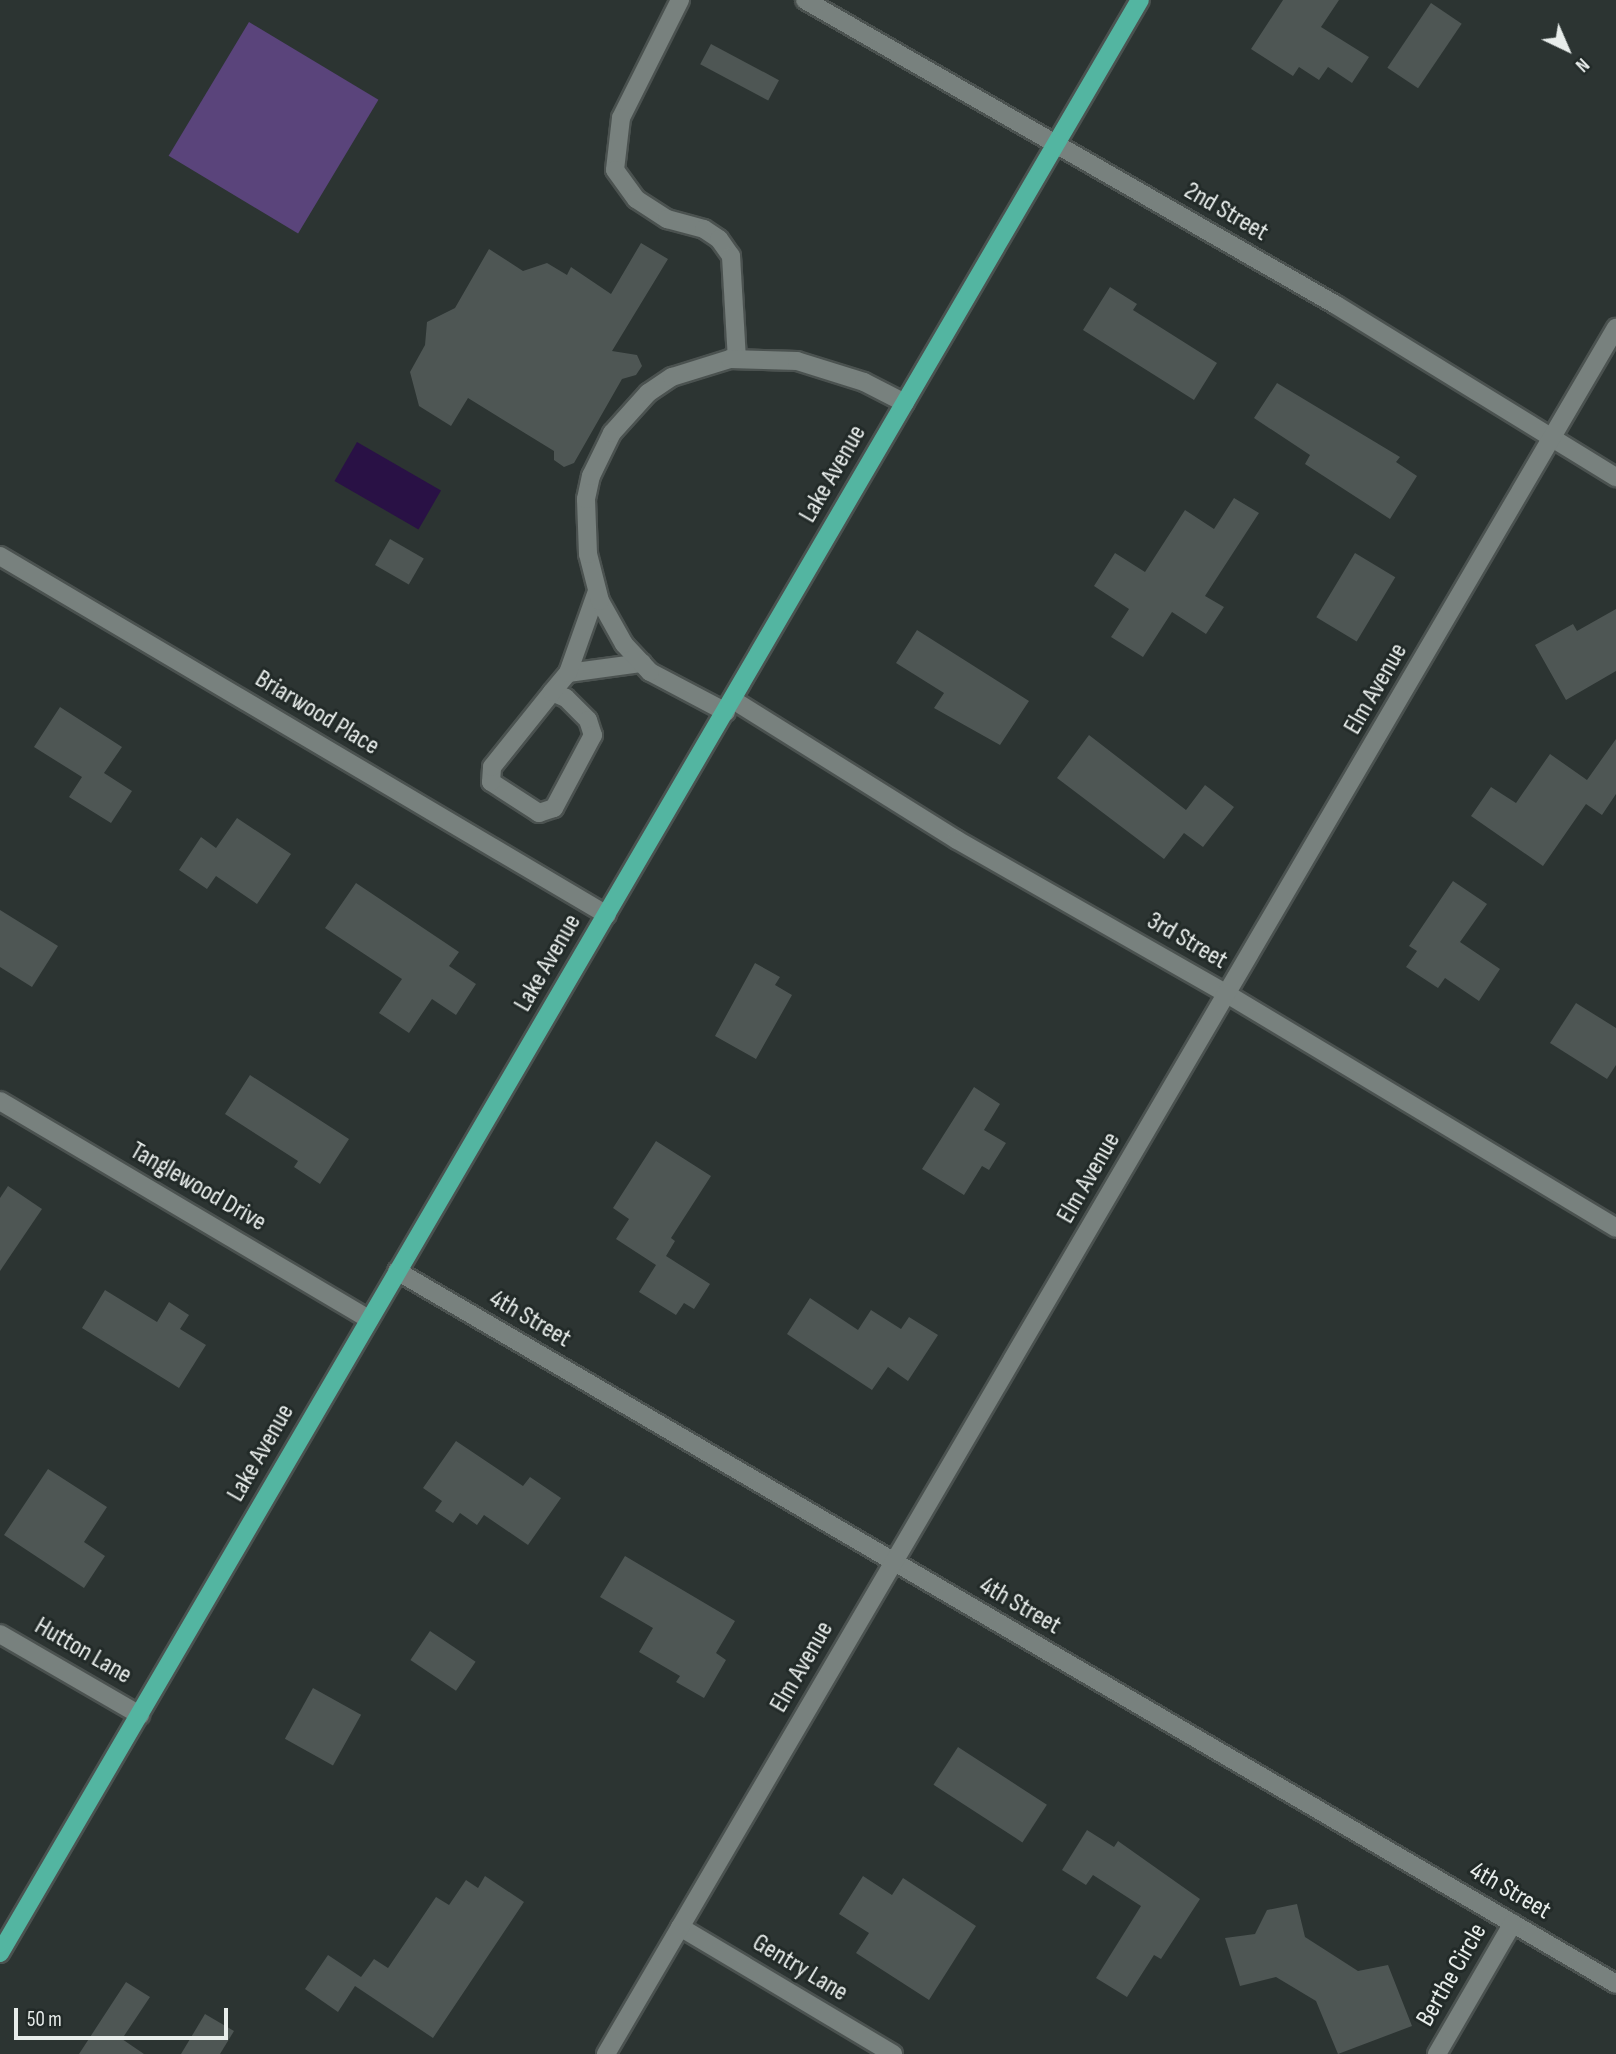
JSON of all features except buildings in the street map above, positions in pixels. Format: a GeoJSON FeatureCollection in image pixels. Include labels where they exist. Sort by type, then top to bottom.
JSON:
{"type":"FeatureCollection","features":[{"type":"Feature","properties":{"kind":"main road","name":"Lake Avenue"},"geometry":{"type":"LineString","coordinates":[[0,1952],[1140,0]]}},
{"type":"Feature","properties":{"kind":"street"},"geometry":{"type":"LineString","coordinates":[[680,0],[621,118],[615,170],[636,199],[667,219],[704,229],[719,239],[732,256],[737,359]]}},
{"type":"Feature","properties":{"kind":"street","name":"2nd Street"},"geometry":{"type":"LineString","coordinates":[[805,0],[1336,305],[1616,477]]}},
{"type":"Feature","properties":{"kind":"street","name":"Elm Avenue"},"geometry":{"type":"LineString","coordinates":[[606,2054],[1616,328]]}},
{"type":"Feature","properties":{"kind":"street","name":"3rd Street"},"geometry":{"type":"LineString","coordinates":[[905,403],[864,383],[797,361],[737,359],[695,367],[672,377],[648,393],[612,433],[591,476],[586,499],[588,554],[597,591],[624,644],[642,663],[685,694],[729,706],[1227,995],[1616,1228]]}},
{"type":"Feature","properties":{"kind":"street","name":"Briarwood Place"},"geometry":{"type":"LineString","coordinates":[[0,556],[607,915]]}},
{"type":"Feature","properties":{"kind":"street"},"geometry":{"type":"LineString","coordinates":[[552,692],[566,698],[588,720],[593,735],[554,808],[539,813],[491,782],[492,767],[552,692],[568,673],[597,591]]}},
{"type":"Feature","properties":{"kind":"street"},"geometry":{"type":"LineString","coordinates":[[568,673],[642,663]]}},
{"type":"Feature","properties":{"kind":"street","name":"Tanglewood Drive"},"geometry":{"type":"LineString","coordinates":[[0,1101],[369,1319]]}},
{"type":"Feature","properties":{"kind":"street","name":"4th Street"},"geometry":{"type":"LineString","coordinates":[[397,1271],[1616,1984]]}},
{"type":"Feature","properties":{"kind":"street","name":"Hutton Lane"},"geometry":{"type":"LineString","coordinates":[[0,1634],[139,1715]]}},
{"type":"Feature","properties":{"kind":"street","name":"Berthe Circle"},"geometry":{"type":"LineString","coordinates":[[1437,2054],[1513,1923]]}},
{"type":"Feature","properties":{"kind":"street","name":"Gentry Lane"},"geometry":{"type":"LineString","coordinates":[[680,1927],[893,2054]]}},
{"type":"Feature","properties":{"kind":"shaded area"},"geometry":{"type":"Polygon","coordinates":[[[249,22],[378,100],[298,233],[169,156],[249,22]]]}},
{"type":"Feature","properties":{"kind":"shaded area"},"geometry":{"type":"Polygon","coordinates":[[[357,442],[441,490],[419,529],[334,481],[357,442]]]}}]}
